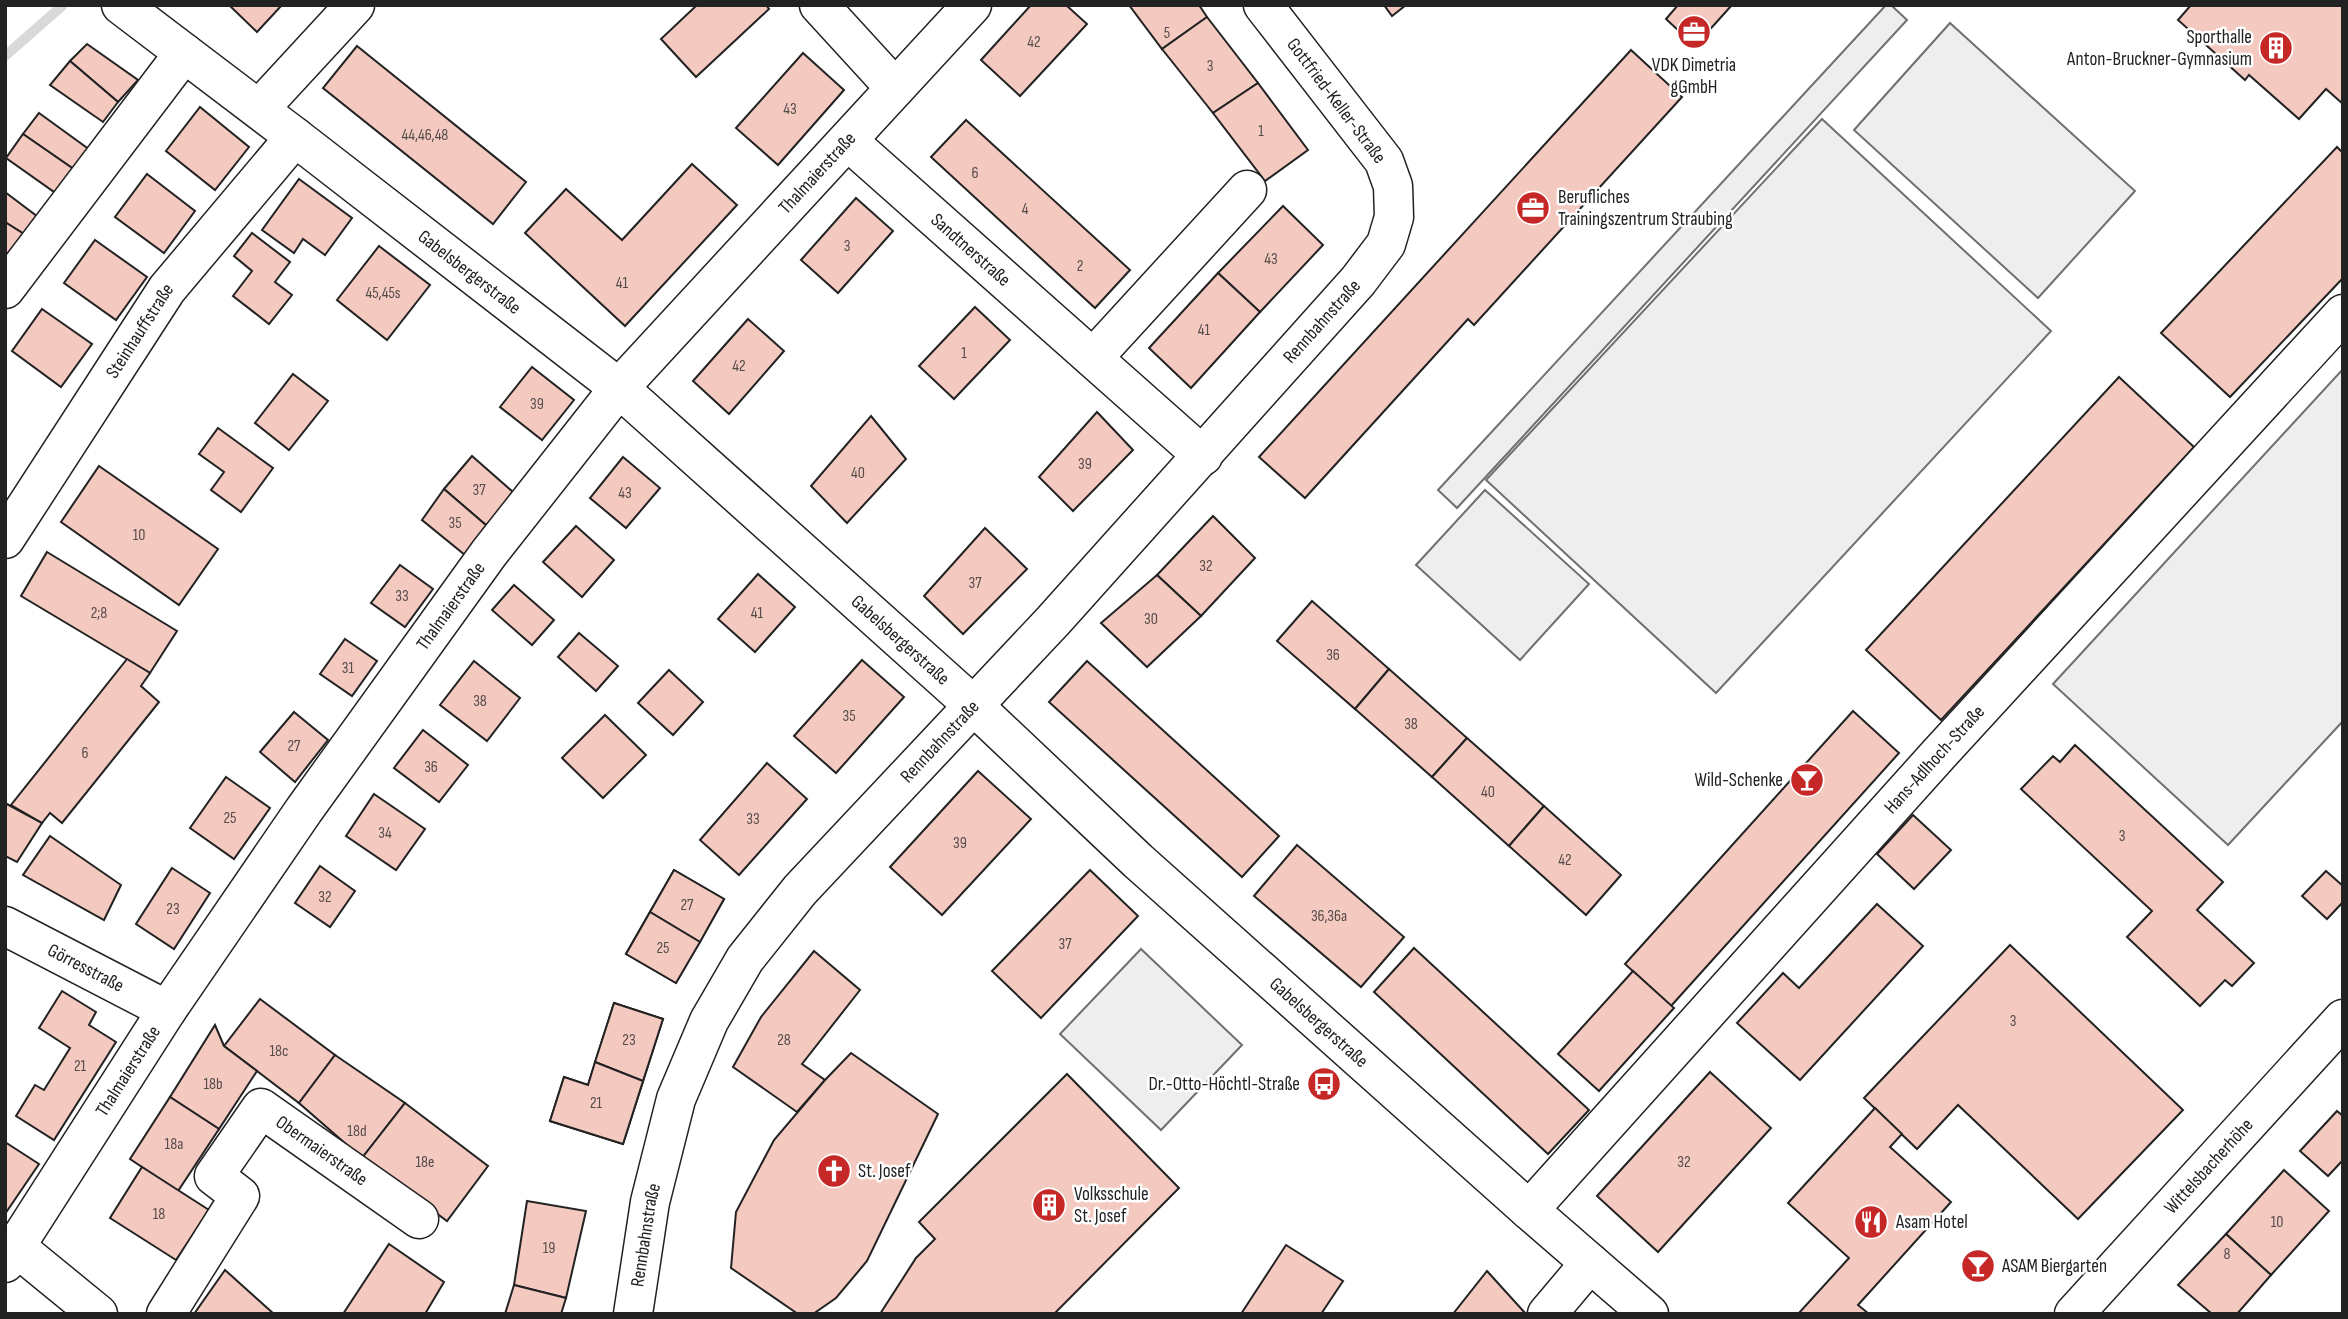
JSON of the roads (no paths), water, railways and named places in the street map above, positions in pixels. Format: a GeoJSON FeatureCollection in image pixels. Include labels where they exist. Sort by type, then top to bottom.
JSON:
{"type":"FeatureCollection","features":[{"type":"Feature","properties":{"kind":"street","name":"Gabelsbergerstraße"},"geometry":{"type":"LineString","coordinates":[[121,5],[619,388],[974,706],[1138,861],[1649,1314]]}},
{"type":"Feature","properties":{"kind":"street"},"geometry":{"type":"LineString","coordinates":[[259,109],[355,5]]}},
{"type":"Feature","properties":{"kind":"street"},"geometry":{"type":"LineString","coordinates":[[819,5],[895,88]]}},
{"type":"Feature","properties":{"kind":"street","name":"Thalmaierstraße"},"geometry":{"type":"LineString","coordinates":[[11,1255],[167,1010],[304,810],[481,565],[619,388],[972,5]]}},
{"type":"Feature","properties":{"kind":"street","name":"Gottfried-Keller-Straße"},"geometry":{"type":"LineString","coordinates":[[1263,5],[1384,161],[1393,186],[1394,217],[1386,244]]}},
{"type":"Feature","properties":{"kind":"street"},"geometry":{"type":"LineString","coordinates":[[5,289],[184,53]]}},
{"type":"Feature","properties":{"kind":"street","name":"Steinhauffstraße"},"geometry":{"type":"LineString","coordinates":[[5,539],[167,289],[295,137]]}},
{"type":"Feature","properties":{"kind":"street","name":"Sandtnerstraße"},"geometry":{"type":"LineString","coordinates":[[848,141],[1203,456]]}},
{"type":"Feature","properties":{"kind":"street"},"geometry":{"type":"LineString","coordinates":[[1093,359],[1248,190]]}},
{"type":"Feature","properties":{"kind":"street","name":"Rennbahnstraße"},"geometry":{"type":"LineString","coordinates":[[633,1314],[650,1202],[676,1099],[709,1021],[745,958],[800,890],[974,706],[1203,456],[1358,281],[1386,244]]}},
{"type":"Feature","properties":{"kind":"street","name":"Hans-Adlhoch-Straße"},"geometry":{"type":"LineString","coordinates":[[1529,1210],[1938,754],[2343,314]]}},
{"type":"Feature","properties":{"kind":"street","name":"Görresstraße"},"geometry":{"type":"LineString","coordinates":[[5,926],[167,1010]]}},
{"type":"Feature","properties":{"kind":"street","name":"Wittelsbacherhöhe"},"geometry":{"type":"LineString","coordinates":[[2074,1314],[2343,1019]]}},
{"type":"Feature","properties":{"kind":"street","name":"Obermaierstraße"},"geometry":{"type":"LineString","coordinates":[[166,1314],[240,1196],[214,1176],[261,1108],[419,1219]]}},
{"type":"Feature","properties":{"kind":"street"},"geometry":{"type":"LineString","coordinates":[[11,1255],[98,1314]]}},
{"type":"Feature","properties":{"kind":"street"},"geometry":{"type":"LineString","coordinates":[[1547,1314],[1590,1263]]}},
{"type":"Feature","properties":{"kind":"waterway"},"geometry":{"type":"LineString","coordinates":[[5,56],[62,6]]}},
{"type":"Feature","properties":{"kind":"place","name":"VDK Dimetria gGmbH"},"geometry":{"type":"Point","coordinates":[1694,32]}},
{"type":"Feature","properties":{"kind":"place","name":"Sporthalle Anton-Bruckner-Gymnasium"},"geometry":{"type":"Point","coordinates":[2276,48]}},
{"type":"Feature","properties":{"kind":"place","name":"Berufliches Trainingszentrum Straubing"},"geometry":{"type":"Point","coordinates":[1533,208]}},
{"type":"Feature","properties":{"kind":"place","name":"Wild-Schenke"},"geometry":{"type":"Point","coordinates":[1807,780]}},
{"type":"Feature","properties":{"kind":"place","name":"Dr.-Otto-Höchtl-Straße"},"geometry":{"type":"Point","coordinates":[1324,1084]}},
{"type":"Feature","properties":{"kind":"place","name":"St. Josef"},"geometry":{"type":"Point","coordinates":[834,1171]}},
{"type":"Feature","properties":{"kind":"place","name":"Volksschule St. Josef"},"geometry":{"type":"Point","coordinates":[1049,1205]}},
{"type":"Feature","properties":{"kind":"place","name":"Asam Hotel"},"geometry":{"type":"Point","coordinates":[1871,1222]}},
{"type":"Feature","properties":{"kind":"place","name":"ASAM Biergarten"},"geometry":{"type":"Point","coordinates":[1978,1266]}}]}
